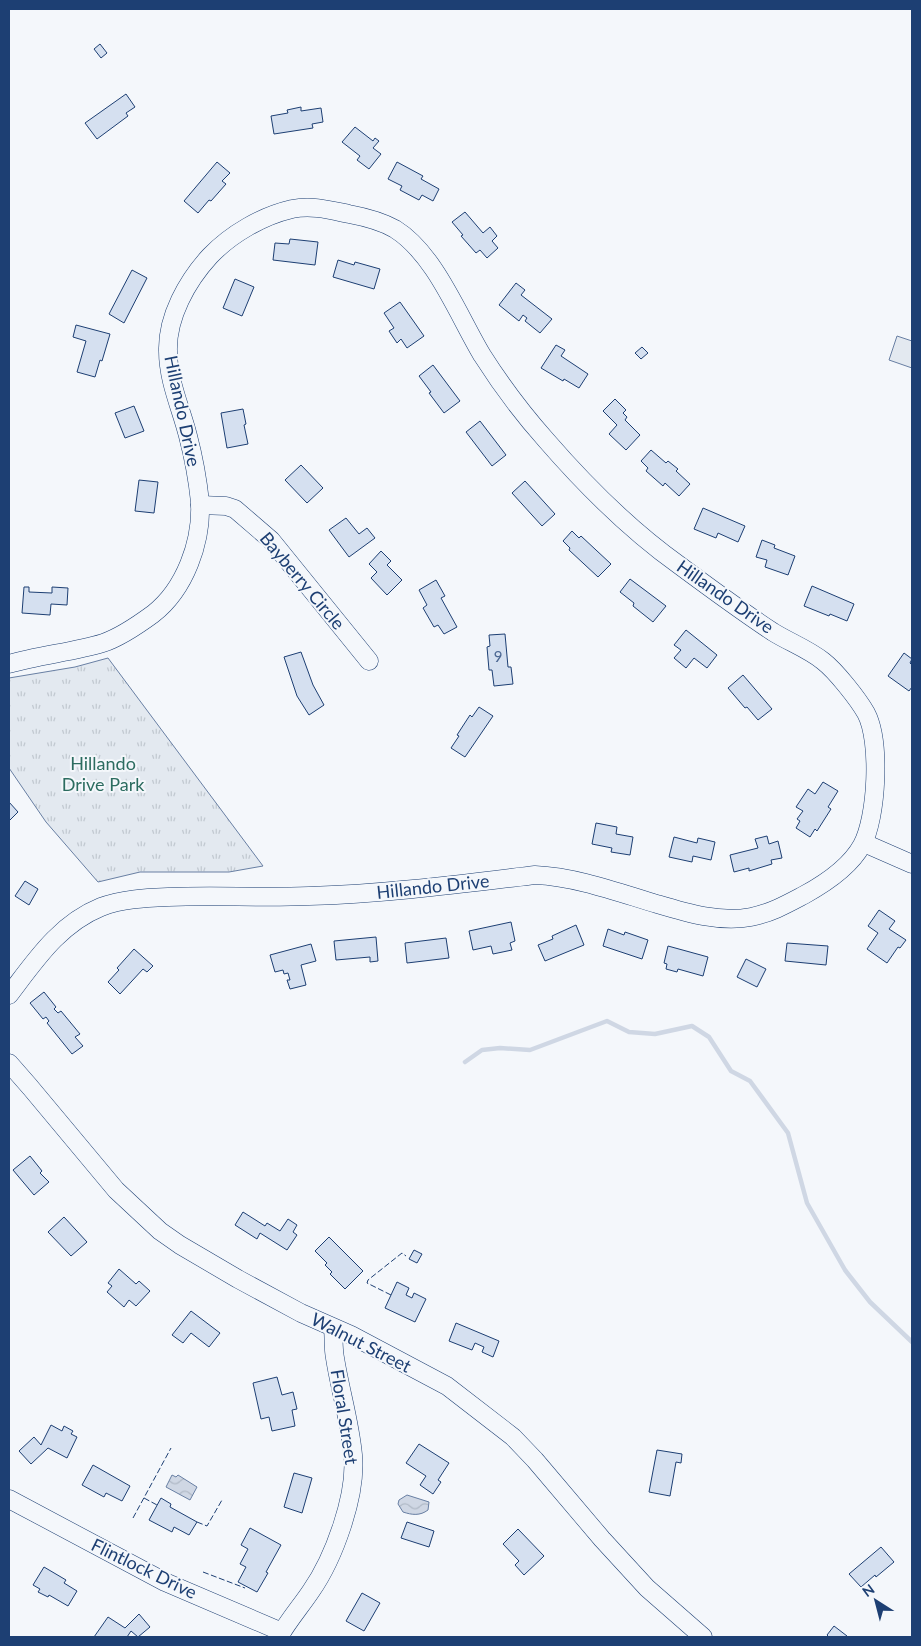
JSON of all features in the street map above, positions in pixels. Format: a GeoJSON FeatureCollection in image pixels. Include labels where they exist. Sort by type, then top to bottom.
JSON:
{"type":"FeatureCollection","features":[{"type":"Feature","properties":{"kind":"street","name":"Hillando Drive"},"geometry":{"type":"LineString","coordinates":[[9,664],[104,642],[133,628],[158,610],[177,587],[191,559],[196,540],[200,505],[189,439],[172,382],[168,352],[169,336],[176,312],[197,270],[217,249],[244,229],[268,217],[291,209],[303,207],[318,208],[363,217],[391,227],[407,238],[433,267],[482,355],[519,407],[547,442],[603,499],[646,540],[675,563],[773,632],[825,662],[855,697],[867,715],[871,727],[876,766],[869,828],[864,843],[853,858],[823,884],[778,909],[751,917],[735,919],[707,917],[576,880],[556,876],[535,875],[360,895],[288,897],[192,896],[133,899],[102,907],[79,918],[60,932],[9,995]]}},
{"type":"Feature","properties":{"kind":"street","name":"Bayberry Circle"},"geometry":{"type":"LineString","coordinates":[[200,505],[226,506],[236,509],[271,540],[369,661]]}},
{"type":"Feature","properties":{"kind":"street"},"geometry":{"type":"LineString","coordinates":[[864,843],[912,864]]}},
{"type":"Feature","properties":{"kind":"street","name":"Walnut Street"},"geometry":{"type":"LineString","coordinates":[[9,1063],[116,1190],[160,1231],[238,1279],[301,1313],[447,1386],[513,1437],[647,1588],[704,1637]]}},
{"type":"Feature","properties":{"kind":"street","name":"Floral Street"},"geometry":{"type":"LineString","coordinates":[[280,1634],[312,1589],[323,1569],[345,1520],[350,1492],[353,1455],[334,1356],[333,1328]]}},
{"type":"Feature","properties":{"kind":"street","name":"Flintlock Drive"},"geometry":{"type":"LineString","coordinates":[[9,1500],[166,1582],[280,1634]]}},
{"type":"Feature","properties":{"kind":"green space"},"geometry":{"type":"Polygon","coordinates":[[[897,336],[912,341],[912,368],[889,360],[897,336]]]}},
{"type":"Feature","properties":{"kind":"green space","name":"Hillando Drive Park"},"geometry":{"type":"Polygon","coordinates":[[[108,658],[263,866],[229,872],[140,872],[98,882],[46,822],[9,768],[9,678],[75,667],[108,658]]]}},
{"type":"Feature","properties":{"kind":"water"},"geometry":{"type":"Polygon","coordinates":[[[172,1475],[176,1477],[178,1475],[197,1487],[190,1500],[166,1487],[172,1475]]]}},
{"type":"Feature","properties":{"kind":"water"},"geometry":{"type":"Polygon","coordinates":[[[407,1495],[429,1502],[428,1510],[416,1514],[403,1512],[398,1504],[399,1500],[407,1495]]]}},
{"type":"Feature","properties":{"kind":"building"},"geometry":{"type":"Polygon","coordinates":[[[100,44],[107,53],[101,58],[94,49],[100,44]]]}},
{"type":"Feature","properties":{"kind":"building"},"geometry":{"type":"Polygon","coordinates":[[[126,94],[135,107],[126,113],[128,116],[97,139],[85,123],[126,94]]]}},
{"type":"Feature","properties":{"kind":"building"},"geometry":{"type":"Polygon","coordinates":[[[301,107],[301,111],[321,108],[323,122],[312,124],[313,128],[274,134],[271,116],[288,113],[287,110],[301,107]]]}},
{"type":"Feature","properties":{"kind":"building"},"geometry":{"type":"Polygon","coordinates":[[[355,127],[373,141],[375,138],[379,141],[373,148],[381,154],[369,169],[357,160],[360,156],[342,142],[355,127]]]}},
{"type":"Feature","properties":{"kind":"building"},"geometry":{"type":"Polygon","coordinates":[[[217,162],[230,173],[222,181],[226,184],[198,213],[184,201],[217,162]]]}},
{"type":"Feature","properties":{"kind":"building"},"geometry":{"type":"Polygon","coordinates":[[[397,162],[423,176],[421,179],[439,189],[433,201],[422,195],[419,200],[400,190],[402,186],[388,179],[397,162]]]}},
{"type":"Feature","properties":{"kind":"building"},"geometry":{"type":"Polygon","coordinates":[[[465,212],[483,233],[490,227],[497,236],[492,241],[498,248],[487,258],[480,250],[476,253],[452,222],[465,212]]]}},
{"type":"Feature","properties":{"kind":"building"},"geometry":{"type":"Polygon","coordinates":[[[290,239],[318,242],[315,265],[273,260],[275,243],[289,244],[290,239]]]}},
{"type":"Feature","properties":{"kind":"building"},"geometry":{"type":"Polygon","coordinates":[[[338,260],[354,265],[355,262],[380,269],[374,289],[333,277],[338,260]]]}},
{"type":"Feature","properties":{"kind":"building"},"geometry":{"type":"Polygon","coordinates":[[[132,270],[147,278],[124,323],[109,314],[132,270]]]}},
{"type":"Feature","properties":{"kind":"building"},"geometry":{"type":"Polygon","coordinates":[[[235,279],[254,287],[242,316],[223,308],[235,279]]]}},
{"type":"Feature","properties":{"kind":"building"},"geometry":{"type":"Polygon","coordinates":[[[516,283],[525,290],[521,295],[552,319],[540,333],[525,321],[527,318],[523,315],[519,321],[499,305],[516,283]]]}},
{"type":"Feature","properties":{"kind":"building"},"geometry":{"type":"Polygon","coordinates":[[[400,302],[424,336],[407,348],[401,339],[397,343],[389,331],[394,328],[384,313],[400,302]]]}},
{"type":"Feature","properties":{"kind":"building"},"geometry":{"type":"Polygon","coordinates":[[[76,325],[110,334],[95,377],[77,372],[86,341],[73,337],[76,325]]]}},
{"type":"Feature","properties":{"kind":"building"},"geometry":{"type":"Polygon","coordinates":[[[556,345],[565,350],[561,356],[588,374],[579,388],[541,368],[556,345]]]}},
{"type":"Feature","properties":{"kind":"building"},"geometry":{"type":"Polygon","coordinates":[[[642,347],[648,353],[641,359],[635,353],[642,347]]]}},
{"type":"Feature","properties":{"kind":"building"},"geometry":{"type":"Polygon","coordinates":[[[433,365],[460,401],[444,413],[419,376],[433,365]]]}},
{"type":"Feature","properties":{"kind":"building"},"geometry":{"type":"Polygon","coordinates":[[[615,399],[626,410],[623,413],[627,417],[625,420],[640,435],[626,450],[609,434],[617,425],[603,411],[615,399]]]}},
{"type":"Feature","properties":{"kind":"building"},"geometry":{"type":"Polygon","coordinates":[[[134,406],[144,431],[125,438],[115,413],[134,406]]]}},
{"type":"Feature","properties":{"kind":"building"},"geometry":{"type":"Polygon","coordinates":[[[243,409],[248,444],[227,448],[221,413],[243,409]]]}},
{"type":"Feature","properties":{"kind":"building"},"geometry":{"type":"Polygon","coordinates":[[[480,421],[506,455],[492,466],[466,432],[480,421]]]}},
{"type":"Feature","properties":{"kind":"building"},"geometry":{"type":"Polygon","coordinates":[[[651,450],[666,463],[668,461],[678,469],[676,471],[690,484],[679,496],[665,483],[663,486],[646,471],[648,468],[641,461],[651,450]]]}},
{"type":"Feature","properties":{"kind":"building"},"geometry":{"type":"Polygon","coordinates":[[[301,465],[323,488],[307,503],[285,480],[301,465]]]}},
{"type":"Feature","properties":{"kind":"building"},"geometry":{"type":"Polygon","coordinates":[[[139,480],[158,482],[154,513],[135,511],[139,480]]]}},
{"type":"Feature","properties":{"kind":"building"},"geometry":{"type":"Polygon","coordinates":[[[525,481],[555,514],[542,526],[512,493],[525,481]]]}},
{"type":"Feature","properties":{"kind":"building"},"geometry":{"type":"Polygon","coordinates":[[[703,508],[745,526],[738,542],[718,533],[716,538],[694,529],[703,508]]]}},
{"type":"Feature","properties":{"kind":"building"},"geometry":{"type":"Polygon","coordinates":[[[346,518],[359,534],[367,528],[375,538],[349,557],[329,530],[346,518]]]}},
{"type":"Feature","properties":{"kind":"building"},"geometry":{"type":"Polygon","coordinates":[[[572,531],[579,538],[581,536],[611,564],[598,577],[569,550],[570,548],[563,541],[572,531]]]}},
{"type":"Feature","properties":{"kind":"building"},"geometry":{"type":"Polygon","coordinates":[[[762,540],[775,545],[774,548],[795,556],[788,575],[765,567],[767,560],[756,557],[762,540]]]}},
{"type":"Feature","properties":{"kind":"building"},"geometry":{"type":"Polygon","coordinates":[[[381,551],[391,561],[387,565],[402,580],[387,595],[371,578],[377,572],[369,564],[381,551]]]}},
{"type":"Feature","properties":{"kind":"building"},"geometry":{"type":"Polygon","coordinates":[[[630,579],[666,606],[653,622],[633,606],[634,603],[620,592],[630,579]]]}},
{"type":"Feature","properties":{"kind":"building"},"geometry":{"type":"Polygon","coordinates":[[[436,580],[445,596],[441,598],[457,627],[444,634],[438,625],[434,627],[423,608],[427,605],[419,590],[436,580]]]}},
{"type":"Feature","properties":{"kind":"building"},"geometry":{"type":"Polygon","coordinates":[[[812,586],[854,604],[847,621],[804,606],[812,586]]]}},
{"type":"Feature","properties":{"kind":"building"},"geometry":{"type":"Polygon","coordinates":[[[24,587],[29,587],[29,592],[52,593],[52,587],[68,588],[67,605],[51,604],[50,615],[22,613],[24,587]]]}},
{"type":"Feature","properties":{"kind":"building"},"geometry":{"type":"Polygon","coordinates":[[[686,630],[717,655],[707,668],[694,658],[686,668],[674,658],[681,650],[674,645],[686,630]]]}},
{"type":"Feature","properties":{"kind":"building"},"geometry":{"type":"Polygon","coordinates":[[[505,634],[508,667],[511,667],[513,684],[494,686],[492,670],[489,670],[487,647],[490,646],[489,635],[505,634]]]}},
{"type":"Feature","properties":{"kind":"building"},"geometry":{"type":"Polygon","coordinates":[[[301,652],[313,685],[324,705],[309,715],[297,696],[284,657],[301,652]]]}},
{"type":"Feature","properties":{"kind":"building"},"geometry":{"type":"Polygon","coordinates":[[[904,653],[912,659],[910,663],[912,665],[912,687],[909,691],[888,676],[904,653]]]}},
{"type":"Feature","properties":{"kind":"building"},"geometry":{"type":"Polygon","coordinates":[[[743,675],[772,709],[758,720],[728,688],[743,675]]]}},
{"type":"Feature","properties":{"kind":"building"},"geometry":{"type":"Polygon","coordinates":[[[479,707],[493,716],[465,757],[451,748],[470,715],[472,717],[479,707]]]}},
{"type":"Feature","properties":{"kind":"building"},"geometry":{"type":"Polygon","coordinates":[[[823,782],[838,791],[828,807],[831,809],[817,831],[815,829],[810,837],[796,828],[800,821],[797,819],[803,811],[796,807],[808,789],[815,794],[823,782]]]}},
{"type":"Feature","properties":{"kind":"building"},"geometry":{"type":"Polygon","coordinates":[[[9,802],[18,812],[9,821],[9,802]]]}},
{"type":"Feature","properties":{"kind":"building"},"geometry":{"type":"Polygon","coordinates":[[[596,823],[617,827],[616,834],[633,837],[630,855],[611,852],[612,848],[592,844],[596,823]]]}},
{"type":"Feature","properties":{"kind":"building"},"geometry":{"type":"Polygon","coordinates":[[[767,836],[769,844],[778,841],[782,858],[771,860],[772,864],[749,871],[749,868],[734,872],[730,855],[758,848],[755,839],[767,836]]]}},
{"type":"Feature","properties":{"kind":"building"},"geometry":{"type":"Polygon","coordinates":[[[674,837],[697,843],[698,838],[715,842],[711,860],[693,856],[692,862],[669,857],[674,837]]]}},
{"type":"Feature","properties":{"kind":"building"},"geometry":{"type":"Polygon","coordinates":[[[25,881],[38,889],[29,905],[15,896],[25,881]]]}},
{"type":"Feature","properties":{"kind":"building"},"geometry":{"type":"Polygon","coordinates":[[[879,910],[895,921],[889,929],[906,940],[900,948],[898,947],[887,963],[867,949],[878,933],[868,926],[879,910]]]}},
{"type":"Feature","properties":{"kind":"building"},"geometry":{"type":"Polygon","coordinates":[[[511,922],[515,941],[510,943],[512,950],[493,954],[491,946],[473,950],[469,931],[511,922]]]}},
{"type":"Feature","properties":{"kind":"building"},"geometry":{"type":"Polygon","coordinates":[[[576,925],[584,945],[545,961],[538,945],[553,939],[552,936],[576,925]]]}},
{"type":"Feature","properties":{"kind":"building"},"geometry":{"type":"Polygon","coordinates":[[[608,929],[624,935],[625,932],[648,940],[642,959],[603,946],[608,929]]]}},
{"type":"Feature","properties":{"kind":"building"},"geometry":{"type":"Polygon","coordinates":[[[376,937],[378,961],[370,962],[370,957],[336,960],[334,941],[376,937]]]}},
{"type":"Feature","properties":{"kind":"building"},"geometry":{"type":"Polygon","coordinates":[[[446,938],[449,958],[407,963],[405,943],[446,938]]]}},
{"type":"Feature","properties":{"kind":"building"},"geometry":{"type":"Polygon","coordinates":[[[787,943],[828,946],[826,965],[785,961],[787,943]]]}},
{"type":"Feature","properties":{"kind":"building"},"geometry":{"type":"Polygon","coordinates":[[[311,944],[316,961],[301,965],[306,985],[290,989],[287,980],[290,980],[288,973],[284,974],[283,970],[275,972],[270,955],[311,944]]]}},
{"type":"Feature","properties":{"kind":"building"},"geometry":{"type":"Polygon","coordinates":[[[668,946],[708,957],[703,976],[678,969],[677,972],[666,969],[667,964],[664,963],[668,946]]]}},
{"type":"Feature","properties":{"kind":"building"},"geometry":{"type":"Polygon","coordinates":[[[134,949],[153,966],[147,972],[143,969],[120,994],[108,982],[119,970],[117,968],[134,949]]]}},
{"type":"Feature","properties":{"kind":"building"},"geometry":{"type":"Polygon","coordinates":[[[746,959],[766,969],[757,987],[737,977],[746,959]]]}},
{"type":"Feature","properties":{"kind":"building"},"geometry":{"type":"Polygon","coordinates":[[[44,992],[56,1007],[54,1009],[58,1013],[61,1011],[80,1034],[75,1037],[83,1046],[72,1054],[47,1023],[49,1021],[46,1017],[43,1019],[30,1003],[44,992]]]}},
{"type":"Feature","properties":{"kind":"building"},"geometry":{"type":"Polygon","coordinates":[[[30,1156],[42,1171],[40,1173],[49,1182],[34,1195],[13,1170],[30,1156]]]}},
{"type":"Feature","properties":{"kind":"building"},"geometry":{"type":"Polygon","coordinates":[[[243,1212],[265,1226],[267,1223],[280,1231],[288,1219],[297,1225],[293,1232],[297,1235],[287,1250],[260,1233],[257,1239],[235,1225],[243,1212]]]}},
{"type":"Feature","properties":{"kind":"building"},"geometry":{"type":"Polygon","coordinates":[[[64,1217],[87,1242],[71,1256],[48,1232],[64,1217]]]}},
{"type":"Feature","properties":{"kind":"building"},"geometry":{"type":"Polygon","coordinates":[[[329,1237],[363,1271],[345,1289],[330,1274],[332,1272],[325,1265],[327,1263],[315,1251],[329,1237]]]}},
{"type":"Feature","properties":{"kind":"building"},"geometry":{"type":"Polygon","coordinates":[[[414,1250],[422,1254],[417,1263],[409,1259],[414,1250]]]}},
{"type":"Feature","properties":{"kind":"building"},"geometry":{"type":"Polygon","coordinates":[[[119,1269],[136,1284],[139,1281],[150,1291],[136,1306],[129,1300],[124,1307],[107,1292],[112,1286],[108,1283],[119,1269]]]}},
{"type":"Feature","properties":{"kind":"building"},"geometry":{"type":"Polygon","coordinates":[[[397,1282],[409,1288],[406,1295],[412,1298],[414,1293],[426,1299],[415,1322],[385,1308],[397,1282]]]}},
{"type":"Feature","properties":{"kind":"building"},"geometry":{"type":"Polygon","coordinates":[[[191,1311],[220,1333],[209,1347],[191,1333],[183,1343],[172,1335],[191,1311]]]}},
{"type":"Feature","properties":{"kind":"building"},"geometry":{"type":"Polygon","coordinates":[[[456,1323],[499,1341],[493,1357],[482,1352],[484,1347],[475,1343],[472,1350],[449,1341],[456,1323]]]}},
{"type":"Feature","properties":{"kind":"building"},"geometry":{"type":"Polygon","coordinates":[[[277,1377],[282,1395],[293,1392],[297,1409],[292,1410],[295,1426],[272,1431],[269,1417],[261,1419],[253,1383],[277,1377]]]}},
{"type":"Feature","properties":{"kind":"building"},"geometry":{"type":"Polygon","coordinates":[[[51,1425],[62,1431],[64,1426],[73,1431],[71,1434],[77,1437],[67,1458],[48,1448],[31,1464],[19,1451],[34,1437],[41,1445],[51,1425]]]}},
{"type":"Feature","properties":{"kind":"building"},"geometry":{"type":"Polygon","coordinates":[[[419,1444],[449,1463],[438,1480],[441,1482],[433,1494],[420,1485],[426,1476],[406,1463],[419,1444]]]}},
{"type":"Feature","properties":{"kind":"building"},"geometry":{"type":"Polygon","coordinates":[[[657,1450],[682,1454],[681,1463],[676,1462],[670,1496],[649,1492],[657,1450]]]}},
{"type":"Feature","properties":{"kind":"building"},"geometry":{"type":"Polygon","coordinates":[[[93,1465],[130,1486],[122,1501],[106,1493],[104,1497],[82,1485],[93,1465]]]}},
{"type":"Feature","properties":{"kind":"building"},"geometry":{"type":"Polygon","coordinates":[[[294,1473],[312,1478],[302,1513],[284,1507],[294,1473]]]}},
{"type":"Feature","properties":{"kind":"building"},"geometry":{"type":"Polygon","coordinates":[[[161,1498],[171,1504],[170,1507],[197,1522],[189,1535],[174,1527],[172,1532],[149,1520],[161,1498]]]}},
{"type":"Feature","properties":{"kind":"building"},"geometry":{"type":"Polygon","coordinates":[[[407,1522],[434,1531],[429,1547],[401,1538],[407,1522]]]}},
{"type":"Feature","properties":{"kind":"building"},"geometry":{"type":"Polygon","coordinates":[[[250,1528],[281,1545],[257,1592],[238,1582],[246,1567],[240,1564],[248,1549],[241,1545],[250,1528]]]}},
{"type":"Feature","properties":{"kind":"building"},"geometry":{"type":"Polygon","coordinates":[[[518,1529],[544,1556],[524,1575],[515,1565],[519,1561],[503,1544],[518,1529]]]}},
{"type":"Feature","properties":{"kind":"building"},"geometry":{"type":"Polygon","coordinates":[[[881,1547],[894,1562],[861,1587],[849,1574],[881,1547]]]}},
{"type":"Feature","properties":{"kind":"building"},"geometry":{"type":"Polygon","coordinates":[[[44,1567],[66,1580],[64,1583],[77,1591],[68,1606],[49,1595],[48,1597],[38,1592],[40,1589],[33,1585],[44,1567]]]}},
{"type":"Feature","properties":{"kind":"building"},"geometry":{"type":"Polygon","coordinates":[[[362,1593],[380,1603],[364,1631],[346,1621],[362,1593]]]}},
{"type":"Feature","properties":{"kind":"building"},"geometry":{"type":"Polygon","coordinates":[[[139,1614],[150,1627],[138,1637],[131,1631],[127,1637],[94,1637],[108,1617],[125,1628],[139,1614]]]}},
{"type":"Feature","properties":{"kind":"building"},"geometry":{"type":"Polygon","coordinates":[[[834,1626],[847,1637],[829,1637],[827,1635],[834,1626]]]}},
{"type":"Feature","properties":{"kind":"waterway"},"geometry":{"type":"LineString","coordinates":[[465,1062],[482,1050],[500,1048],[530,1050],[607,1021],[629,1032],[655,1034],[692,1026],[709,1037],[731,1071],[750,1081],[788,1133],[807,1203],[845,1270],[870,1302],[912,1342]]}},
{"type":"Feature","properties":{"kind":"fence"},"geometry":{"type":"LineString","coordinates":[[391,1295],[367,1283],[368,1280],[402,1253],[406,1256]]}},
{"type":"Feature","properties":{"kind":"fence"},"geometry":{"type":"LineString","coordinates":[[133,1518],[171,1448]]}},
{"type":"Feature","properties":{"kind":"fence"},"geometry":{"type":"LineString","coordinates":[[144,1498],[157,1505]]}},
{"type":"Feature","properties":{"kind":"fence"},"geometry":{"type":"LineString","coordinates":[[197,1522],[207,1526],[222,1500]]}},
{"type":"Feature","properties":{"kind":"fence"},"geometry":{"type":"LineString","coordinates":[[203,1572],[245,1588]]}}]}
